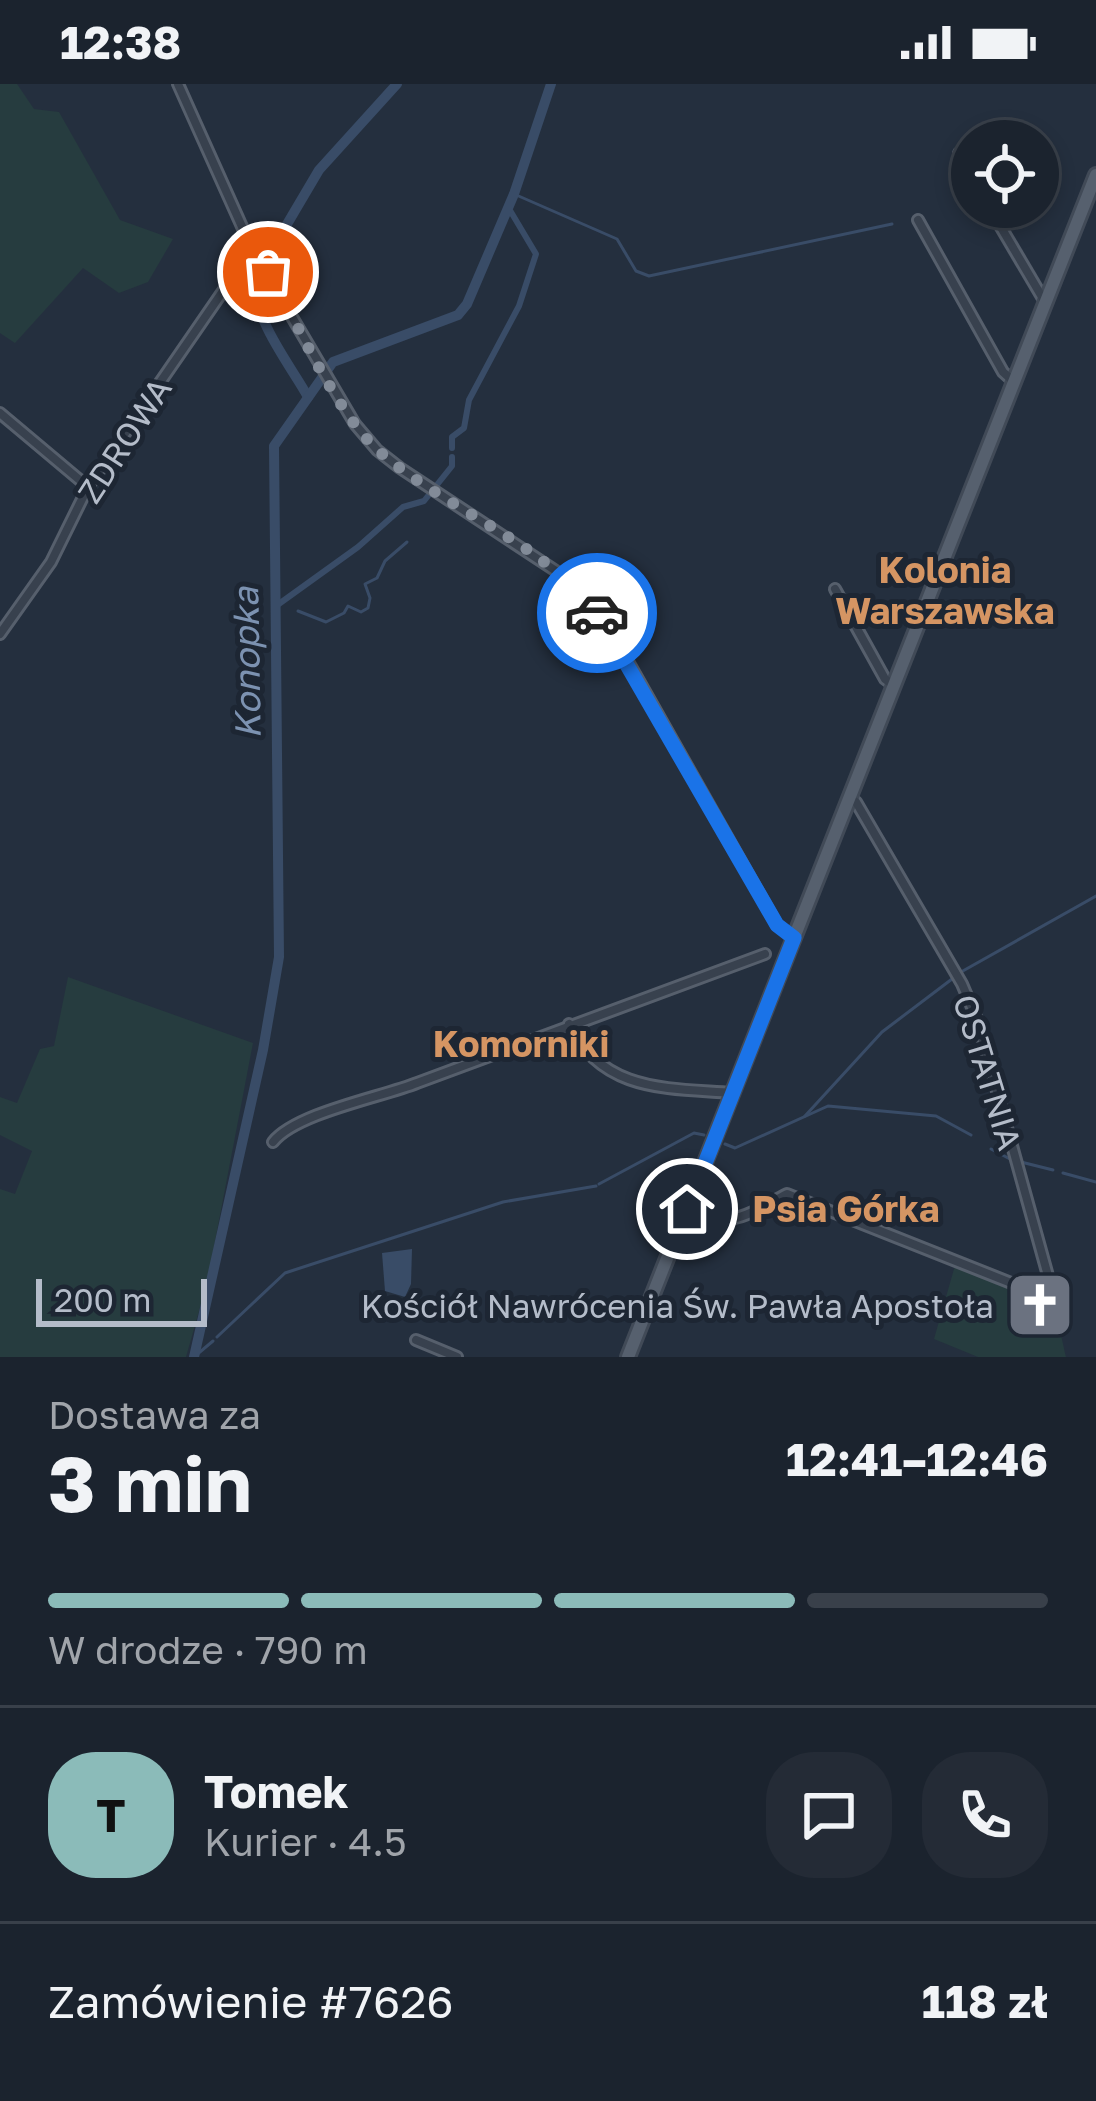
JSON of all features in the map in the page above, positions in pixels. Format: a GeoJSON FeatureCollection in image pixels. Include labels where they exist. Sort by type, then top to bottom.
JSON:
{"type":"FeatureCollection","features":[{"type":"Feature","properties":{"kind":"main road"},"geometry":{"type":"LineString","coordinates":[[628,1357],[1096,176]]}},
{"type":"Feature","properties":{"kind":"street"},"geometry":{"type":"LineString","coordinates":[[178,84],[256,253],[355,424],[377,450],[556,571],[589,602],[617,642],[777,925],[794,938]]}},
{"type":"Feature","properties":{"kind":"street"},"geometry":{"type":"LineString","coordinates":[[918,220],[1003,372],[1013,381]]}},
{"type":"Feature","properties":{"kind":"street"},"geometry":{"type":"LineString","coordinates":[[1001,228],[1046,303]]}},
{"type":"Feature","properties":{"kind":"street","name":"ZDROWA"},"geometry":{"type":"LineString","coordinates":[[0,634],[51,562],[88,488],[256,253]]}},
{"type":"Feature","properties":{"kind":"street"},"geometry":{"type":"LineString","coordinates":[[0,413],[88,488]]}},
{"type":"Feature","properties":{"kind":"street"},"geometry":{"type":"LineString","coordinates":[[836,589],[885,679],[893,685]]}},
{"type":"Feature","properties":{"kind":"street","name":"OSTATNIA"},"geometry":{"type":"LineString","coordinates":[[687,1209],[721,1221],[746,1217],[788,1194],[1055,1301],[962,984],[856,802],[848,799]]}},
{"type":"Feature","properties":{"kind":"street"},"geometry":{"type":"LineString","coordinates":[[273,1142],[287,1130],[336,1109],[416,1084],[765,954]]}},
{"type":"Feature","properties":{"kind":"street"},"geometry":{"type":"LineString","coordinates":[[569,1024],[580,1042],[622,1077],[658,1090],[730,1097]]}},
{"type":"Feature","properties":{"kind":"street"},"geometry":{"type":"LineString","coordinates":[[416,1340],[457,1357]]}},
{"type":"Feature","properties":{"kind":"green space"},"geometry":{"type":"Polygon","coordinates":[[[0,84],[17,84],[34,109],[59,112],[120,220],[173,239],[148,282],[119,293],[83,268],[15,343],[0,333],[0,84]]]}},
{"type":"Feature","properties":{"kind":"green space"},"geometry":{"type":"Polygon","coordinates":[[[68,977],[253,1043],[207,1283],[186,1357],[0,1357],[0,1189],[15,1194],[32,1151],[0,1135],[0,1097],[17,1103],[40,1049],[54,1046],[68,977]]]}},
{"type":"Feature","properties":{"kind":"green space"},"geometry":{"type":"Polygon","coordinates":[[[956,1262],[1012,1285],[1011,1289],[1024,1295],[1021,1305],[1049,1317],[1058,1327],[1066,1357],[978,1357],[934,1339],[956,1262]]]}},
{"type":"Feature","properties":{"kind":"water"},"geometry":{"type":"Polygon","coordinates":[[[412,1249],[411,1284],[405,1297],[385,1291],[382,1253],[412,1249]]]}},
{"type":"Feature","properties":{"kind":"waterway"},"geometry":{"type":"LineString","coordinates":[[308,397],[264,322],[257,275],[319,170],[397,84]]}},
{"type":"Feature","properties":{"kind":"waterway","name":"Konopka"},"geometry":{"type":"LineString","coordinates":[[194,1357],[263,1050],[279,957],[274,446],[333,362],[458,315],[467,304],[514,194],[551,84]]}},
{"type":"Feature","properties":{"kind":"waterway"},"geometry":{"type":"LineString","coordinates":[[514,194],[617,239],[636,271],[649,276],[892,224]]}},
{"type":"Feature","properties":{"kind":"waterway"},"geometry":{"type":"LineString","coordinates":[[452,448],[452,437],[464,428],[469,400],[519,306],[536,254],[508,207]]}},
{"type":"Feature","properties":{"kind":"waterway"},"geometry":{"type":"LineString","coordinates":[[276,606],[358,547],[403,507],[424,501],[452,466],[452,457]]}},
{"type":"Feature","properties":{"kind":"waterway"},"geometry":{"type":"LineString","coordinates":[[298,611],[326,622],[348,606],[361,612],[368,608],[365,584],[377,578],[385,561],[407,542]]}},
{"type":"Feature","properties":{"kind":"waterway"},"geometry":{"type":"LineString","coordinates":[[961,972],[1096,896]]}},
{"type":"Feature","properties":{"kind":"waterway"},"geometry":{"type":"LineString","coordinates":[[805,1116],[882,1032],[952,979]]}},
{"type":"Feature","properties":{"kind":"waterway"},"geometry":{"type":"LineString","coordinates":[[725,1144],[735,1148],[828,1106],[936,1116],[971,1135]]}},
{"type":"Feature","properties":{"kind":"waterway"},"geometry":{"type":"LineString","coordinates":[[599,1184],[694,1133],[704,1135]]}},
{"type":"Feature","properties":{"kind":"waterway"},"geometry":{"type":"LineString","coordinates":[[991,1149],[1010,1159]]}},
{"type":"Feature","properties":{"kind":"waterway"},"geometry":{"type":"LineString","coordinates":[[1021,1162],[1053,1170]]}},
{"type":"Feature","properties":{"kind":"waterway"},"geometry":{"type":"LineString","coordinates":[[1063,1173],[1096,1182]]}},
{"type":"Feature","properties":{"kind":"waterway"},"geometry":{"type":"LineString","coordinates":[[217,1337],[285,1273],[503,1202],[596,1186]]}},
{"type":"Feature","properties":{"kind":"waterway"},"geometry":{"type":"LineString","coordinates":[[194,1357],[213,1341]]}},
{"type":"Feature","properties":{"kind":"way so far"},"geometry":{"type":"LineString","coordinates":[[268,272],[345,409],[377,450],[556,571],[597,613]]}},
{"type":"Feature","properties":{"kind":"place","name":"Kościół Nawrócenia Św. Pawła Apostoła"},"geometry":{"type":"Point","coordinates":[1040,1305]}},
{"type":"Feature","properties":{"kind":"district","name":"Kolonia Warszawska"},"geometry":{"type":"Point","coordinates":[945,590]}},
{"type":"Feature","properties":{"kind":"district","name":"Komorniki"},"geometry":{"type":"Point","coordinates":[521,1043]}},
{"type":"Feature","properties":{"kind":"district","name":"Psia Górka"},"geometry":{"type":"Point","coordinates":[846,1208]}},
{"type":"Feature","properties":{"kind":"route"},"geometry":{"type":"LineString","coordinates":[[597,613],[777,925],[794,938],[687,1209]]}}]}
